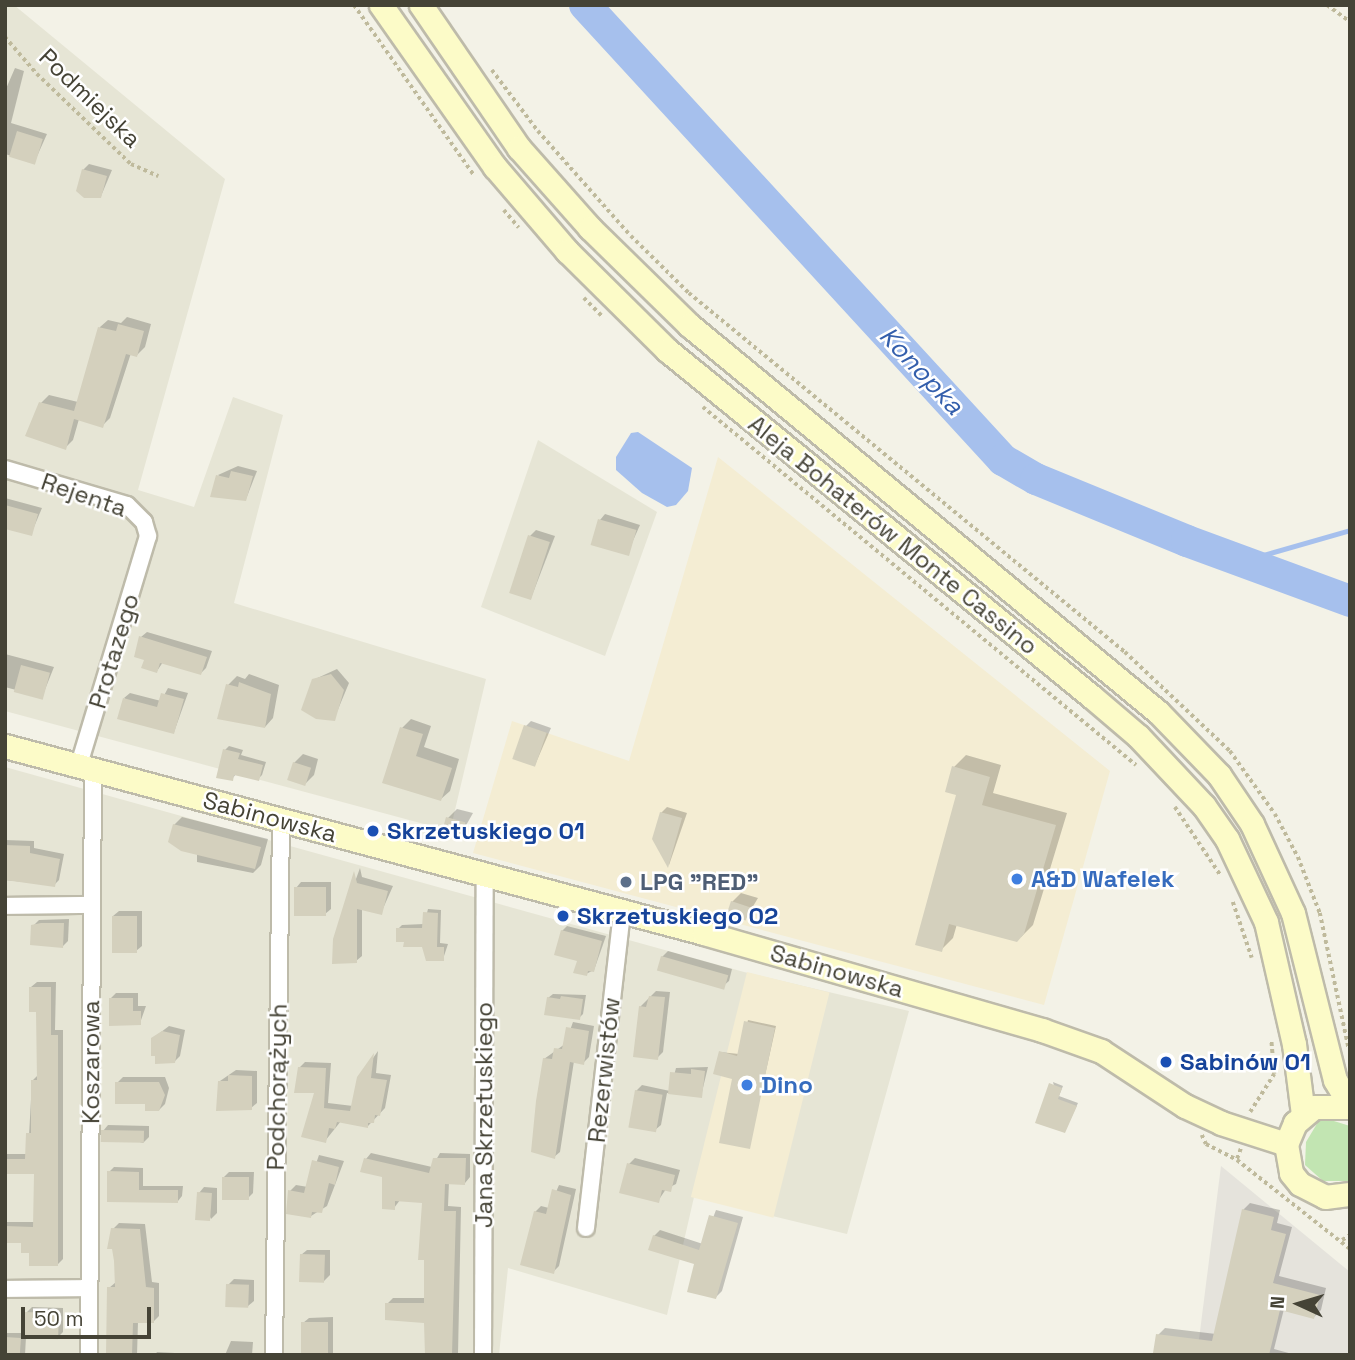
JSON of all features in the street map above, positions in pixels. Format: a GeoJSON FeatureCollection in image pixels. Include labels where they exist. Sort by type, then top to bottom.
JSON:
{"type":"FeatureCollection","features":[{"type":"Feature","properties":{"kind":"main road","name":"Aleja Bohaterów Monte Cassino"},"geometry":{"type":"LineString","coordinates":[[381,5],[495,167],[567,251],[667,349],[1091,696],[1175,773],[1204,806],[1227,839],[1266,922],[1294,1044],[1303,1114]]}},
{"type":"Feature","properties":{"kind":"main road","name":"Aleja Bohaterów Monte Cassino"},"geometry":{"type":"LineString","coordinates":[[421,5],[519,148],[590,228],[689,325],[1158,712],[1219,775],[1252,824],[1293,913],[1335,1080],[1350,1106]]}},
{"type":"Feature","properties":{"kind":"main road","name":"Sabinowska"},"geometry":{"type":"LineString","coordinates":[[5,746],[622,911],[1101,1051],[1185,1105],[1286,1144]]}},
{"type":"Feature","properties":{"kind":"main road"},"geometry":{"type":"LineString","coordinates":[[1350,1106],[1327,1104],[1303,1114],[1286,1144],[1291,1173],[1300,1184],[1325,1197],[1350,1194]]}},
{"type":"Feature","properties":{"kind":"street","name":"Rejenta"},"geometry":{"type":"LineString","coordinates":[[5,469],[127,506],[144,522],[148,536]]}},
{"type":"Feature","properties":{"kind":"street","name":"Protazego"},"geometry":{"type":"LineString","coordinates":[[86,767],[148,536]]}},
{"type":"Feature","properties":{"kind":"street","name":"Koszarowa"},"geometry":{"type":"LineString","coordinates":[[86,767],[92,905],[89,1355]]}},
{"type":"Feature","properties":{"kind":"street","name":"Podchorążych"},"geometry":{"type":"LineString","coordinates":[[274,1355],[281,820]]}},
{"type":"Feature","properties":{"kind":"street","name":"Jana Skrzetuskiego"},"geometry":{"type":"LineString","coordinates":[[483,1355],[485,874]]}},
{"type":"Feature","properties":{"kind":"street"},"geometry":{"type":"LineString","coordinates":[[5,906],[92,905]]}},
{"type":"Feature","properties":{"kind":"street","name":"Rezerwistów"},"geometry":{"type":"LineString","coordinates":[[586,1228],[622,911]]}},
{"type":"Feature","properties":{"kind":"street"},"geometry":{"type":"LineString","coordinates":[[5,1289],[89,1288]]}},
{"type":"Feature","properties":{"kind":"path"},"geometry":{"type":"LineString","coordinates":[[354,5],[479,181]]}},
{"type":"Feature","properties":{"kind":"path"},"geometry":{"type":"LineString","coordinates":[[1327,5],[1350,22]]}},
{"type":"Feature","properties":{"kind":"path","name":"Podmiejska"},"geometry":{"type":"LineString","coordinates":[[5,37],[37,74],[131,164],[158,176]]}},
{"type":"Feature","properties":{"kind":"path"},"geometry":{"type":"LineString","coordinates":[[496,201],[522,231]]}},
{"type":"Feature","properties":{"kind":"path"},"geometry":{"type":"LineString","coordinates":[[581,295],[609,323]]}},
{"type":"Feature","properties":{"kind":"path"},"geometry":{"type":"LineString","coordinates":[[698,403],[1140,769]]}},
{"type":"Feature","properties":{"kind":"path"},"geometry":{"type":"LineString","coordinates":[[1171,802],[1224,883]]}},
{"type":"Feature","properties":{"kind":"path"},"geometry":{"type":"LineString","coordinates":[[1229,893],[1253,960]]}},
{"type":"Feature","properties":{"kind":"path"},"geometry":{"type":"LineString","coordinates":[[1249,1117],[1253,1102],[1274,1074],[1269,1031]]}},
{"type":"Feature","properties":{"kind":"path"},"geometry":{"type":"LineString","coordinates":[[1347,1039],[1350,1050]]}},
{"type":"Feature","properties":{"kind":"path"},"geometry":{"type":"LineString","coordinates":[[1350,1235],[1342,1240],[1350,1249]]}},
{"type":"Feature","properties":{"kind":"shaded area"},"geometry":{"type":"Polygon","coordinates":[[[5,5],[14,5],[225,179],[138,490],[194,507],[233,397],[283,415],[234,603],[486,679],[450,831],[5,711],[5,5]]]}},
{"type":"Feature","properties":{"kind":"shaded area"},"geometry":{"type":"Polygon","coordinates":[[[538,440],[657,512],[605,656],[481,607],[538,440]]]}},
{"type":"Feature","properties":{"kind":"shaded area"},"geometry":{"type":"Polygon","coordinates":[[[718,457],[1110,771],[1044,1005],[473,853],[512,721],[629,761],[718,457]]]}},
{"type":"Feature","properties":{"kind":"shaded area"},"geometry":{"type":"Polygon","coordinates":[[[5,767],[744,972],[909,1011],[847,1234],[694,1197],[667,1315],[508,1268],[499,1355],[5,1355],[5,767]]]}},
{"type":"Feature","properties":{"kind":"shaded area"},"geometry":{"type":"Polygon","coordinates":[[[747,972],[829,993],[773,1218],[691,1197],[747,972]]]}},
{"type":"Feature","properties":{"kind":"shaded area"},"geometry":{"type":"Polygon","coordinates":[[[1221,1166],[1350,1272],[1350,1355],[1197,1355],[1221,1166]]]}},
{"type":"Feature","properties":{"kind":"green space"},"geometry":{"type":"Polygon","coordinates":[[[1321,1117],[1350,1126],[1350,1181],[1323,1181],[1305,1165],[1306,1142],[1321,1117]]]}},
{"type":"Feature","properties":{"kind":"water"},"geometry":{"type":"Polygon","coordinates":[[[638,432],[692,468],[688,491],[676,505],[667,507],[642,493],[616,470],[616,457],[631,433],[638,432]]]}},
{"type":"Feature","properties":{"kind":"building"},"geometry":{"type":"Polygon","coordinates":[[[17,131],[43,139],[35,165],[9,157],[17,131]]]}},
{"type":"Feature","properties":{"kind":"building"},"geometry":{"type":"Polygon","coordinates":[[[82,169],[107,176],[101,198],[84,198],[76,191],[82,169]]]}},
{"type":"Feature","properties":{"kind":"building"},"geometry":{"type":"Polygon","coordinates":[[[118,324],[144,331],[137,357],[126,354],[103,428],[74,419],[66,450],[25,436],[39,402],[74,411],[98,327],[116,331],[118,324]]]}},
{"type":"Feature","properties":{"kind":"building"},"geometry":{"type":"Polygon","coordinates":[[[231,471],[253,476],[246,501],[210,497],[216,475],[229,478],[231,471]]]}},
{"type":"Feature","properties":{"kind":"building"},"geometry":{"type":"Polygon","coordinates":[[[5,505],[38,514],[32,536],[5,529],[5,505]]]}},
{"type":"Feature","properties":{"kind":"building"},"geometry":{"type":"Polygon","coordinates":[[[598,519],[636,530],[629,556],[591,545],[598,519]]]}},
{"type":"Feature","properties":{"kind":"building"},"geometry":{"type":"Polygon","coordinates":[[[528,535],[550,542],[531,600],[509,593],[528,535]]]}},
{"type":"Feature","properties":{"kind":"building"},"geometry":{"type":"Polygon","coordinates":[[[139,636],[207,657],[201,675],[160,663],[157,673],[141,668],[144,660],[134,657],[139,636]]]}},
{"type":"Feature","properties":{"kind":"building"},"geometry":{"type":"Polygon","coordinates":[[[21,665],[50,673],[43,700],[14,692],[21,665]]]}},
{"type":"Feature","properties":{"kind":"building"},"geometry":{"type":"Polygon","coordinates":[[[331,674],[344,690],[335,721],[316,719],[301,710],[312,679],[331,674]]]}},
{"type":"Feature","properties":{"kind":"building"},"geometry":{"type":"Polygon","coordinates":[[[239,682],[271,694],[265,728],[217,719],[226,684],[238,687],[239,682]]]}},
{"type":"Feature","properties":{"kind":"building"},"geometry":{"type":"Polygon","coordinates":[[[161,693],[184,699],[174,734],[117,719],[123,698],[157,707],[161,693]]]}},
{"type":"Feature","properties":{"kind":"building"},"geometry":{"type":"Polygon","coordinates":[[[524,725],[547,733],[535,767],[512,759],[524,725]]]}},
{"type":"Feature","properties":{"kind":"building"},"geometry":{"type":"Polygon","coordinates":[[[400,727],[423,734],[416,756],[452,768],[441,801],[382,783],[400,727]]]}},
{"type":"Feature","properties":{"kind":"building"},"geometry":{"type":"Polygon","coordinates":[[[223,749],[240,753],[238,759],[263,765],[259,781],[234,775],[233,781],[216,778],[223,749]]]}},
{"type":"Feature","properties":{"kind":"building"},"geometry":{"type":"Polygon","coordinates":[[[293,762],[311,768],[305,786],[287,780],[293,762]]]}},
{"type":"Feature","properties":{"kind":"building"},"geometry":{"type":"Polygon","coordinates":[[[952,766],[990,777],[982,805],[1056,825],[1024,934],[1017,942],[949,924],[942,952],[915,945],[956,795],[945,792],[952,766]]]}},
{"type":"Feature","properties":{"kind":"building"},"geometry":{"type":"Polygon","coordinates":[[[660,812],[682,818],[668,868],[652,839],[660,812]]]}},
{"type":"Feature","properties":{"kind":"building"},"geometry":{"type":"Polygon","coordinates":[[[446,817],[465,822],[461,838],[442,832],[446,817]]]}},
{"type":"Feature","properties":{"kind":"building"},"geometry":{"type":"Polygon","coordinates":[[[173,824],[261,847],[255,869],[181,851],[168,842],[173,824]]]}},
{"type":"Feature","properties":{"kind":"building"},"geometry":{"type":"Polygon","coordinates":[[[5,845],[30,846],[30,853],[60,859],[55,887],[5,880],[5,845]]]}},
{"type":"Feature","properties":{"kind":"building"},"geometry":{"type":"Polygon","coordinates":[[[354,871],[357,883],[388,891],[382,915],[357,909],[357,963],[332,964],[333,939],[354,871]]]}},
{"type":"Feature","properties":{"kind":"building"},"geometry":{"type":"Polygon","coordinates":[[[294,887],[326,887],[326,916],[294,916],[294,887]]]}},
{"type":"Feature","properties":{"kind":"building"},"geometry":{"type":"Polygon","coordinates":[[[731,901],[750,907],[746,920],[727,914],[731,901]]]}},
{"type":"Feature","properties":{"kind":"building"},"geometry":{"type":"Polygon","coordinates":[[[423,912],[438,913],[437,947],[444,947],[444,961],[426,961],[422,947],[403,947],[404,942],[396,942],[396,928],[422,928],[423,912]]]}},
{"type":"Feature","properties":{"kind":"building"},"geometry":{"type":"Polygon","coordinates":[[[112,916],[137,916],[137,953],[112,953],[112,916]]]}},
{"type":"Feature","properties":{"kind":"building"},"geometry":{"type":"Polygon","coordinates":[[[64,923],[63,948],[30,945],[31,925],[64,923]]]}},
{"type":"Feature","properties":{"kind":"building"},"geometry":{"type":"Polygon","coordinates":[[[561,930],[602,941],[594,972],[588,971],[587,976],[573,973],[577,961],[554,955],[561,930]]]}},
{"type":"Feature","properties":{"kind":"building"},"geometry":{"type":"Polygon","coordinates":[[[661,956],[728,975],[724,990],[657,970],[661,956]]]}},
{"type":"Feature","properties":{"kind":"building"},"geometry":{"type":"Polygon","coordinates":[[[29,987],[51,987],[51,1035],[58,1035],[58,1266],[29,1266],[29,1253],[21,1253],[21,1243],[5,1243],[5,1226],[33,1227],[34,1174],[5,1174],[5,1159],[25,1159],[26,1133],[31,1133],[31,1080],[37,1080],[36,1012],[29,1012],[29,987]]]}},
{"type":"Feature","properties":{"kind":"building"},"geometry":{"type":"Polygon","coordinates":[[[561,996],[583,999],[580,1020],[544,1015],[547,997],[560,999],[561,996]]]}},
{"type":"Feature","properties":{"kind":"building"},"geometry":{"type":"Polygon","coordinates":[[[649,996],[665,997],[658,1060],[633,1057],[639,1006],[646,1007],[649,996]]]}},
{"type":"Feature","properties":{"kind":"building"},"geometry":{"type":"Polygon","coordinates":[[[109,998],[133,998],[133,1011],[141,1011],[141,1025],[109,1026],[109,998]]]}},
{"type":"Feature","properties":{"kind":"building","name":"Dino"},"geometry":{"type":"Polygon","coordinates":[[[744,1021],[775,1028],[750,1149],[719,1143],[732,1079],[713,1074],[719,1051],[737,1056],[744,1021]]]}},
{"type":"Feature","properties":{"kind":"building"},"geometry":{"type":"Polygon","coordinates":[[[566,1027],[589,1031],[584,1065],[570,1062],[555,1159],[531,1152],[543,1058],[552,1059],[554,1048],[562,1049],[566,1027]]]}},
{"type":"Feature","properties":{"kind":"building"},"geometry":{"type":"Polygon","coordinates":[[[162,1031],[180,1035],[175,1063],[155,1064],[155,1056],[151,1056],[151,1038],[162,1031]]]}},
{"type":"Feature","properties":{"kind":"building"},"geometry":{"type":"Polygon","coordinates":[[[374,1053],[371,1078],[387,1080],[380,1116],[375,1115],[374,1123],[368,1123],[368,1128],[337,1122],[335,1129],[329,1128],[326,1143],[301,1137],[314,1093],[294,1093],[298,1067],[326,1068],[324,1108],[350,1111],[357,1077],[374,1053]]]}},
{"type":"Feature","properties":{"kind":"building"},"geometry":{"type":"Polygon","coordinates":[[[691,1069],[705,1071],[702,1098],[668,1094],[670,1072],[691,1074],[691,1069]]]}},
{"type":"Feature","properties":{"kind":"building"},"geometry":{"type":"Polygon","coordinates":[[[228,1075],[252,1076],[252,1110],[216,1111],[218,1081],[228,1081],[228,1075]]]}},
{"type":"Feature","properties":{"kind":"building"},"geometry":{"type":"Polygon","coordinates":[[[115,1082],[159,1082],[165,1095],[159,1111],[145,1111],[145,1104],[115,1104],[115,1082]]]}},
{"type":"Feature","properties":{"kind":"building"},"geometry":{"type":"Polygon","coordinates":[[[1049,1083],[1062,1088],[1058,1099],[1077,1106],[1065,1133],[1035,1123],[1049,1083]]]}},
{"type":"Feature","properties":{"kind":"building"},"geometry":{"type":"Polygon","coordinates":[[[635,1090],[663,1095],[656,1132],[628,1127],[635,1090]]]}},
{"type":"Feature","properties":{"kind":"building"},"geometry":{"type":"Polygon","coordinates":[[[101,1130],[144,1131],[144,1143],[101,1142],[101,1130]]]}},
{"type":"Feature","properties":{"kind":"building"},"geometry":{"type":"Polygon","coordinates":[[[364,1158],[429,1173],[433,1158],[466,1158],[465,1185],[445,1184],[444,1211],[456,1211],[452,1355],[425,1355],[424,1323],[385,1320],[385,1303],[424,1303],[424,1260],[418,1260],[422,1203],[395,1201],[395,1210],[382,1209],[382,1177],[360,1172],[364,1158]]]}},
{"type":"Feature","properties":{"kind":"building"},"geometry":{"type":"Polygon","coordinates":[[[312,1160],[339,1167],[335,1185],[329,1183],[322,1213],[312,1212],[311,1218],[286,1214],[288,1190],[304,1193],[312,1160]]]}},
{"type":"Feature","properties":{"kind":"building"},"geometry":{"type":"Polygon","coordinates":[[[627,1163],[675,1175],[671,1192],[662,1190],[659,1203],[619,1193],[627,1163]]]}},
{"type":"Feature","properties":{"kind":"building"},"geometry":{"type":"Polygon","coordinates":[[[107,1171],[139,1172],[139,1190],[178,1190],[178,1203],[107,1202],[107,1171]]]}},
{"type":"Feature","properties":{"kind":"building"},"geometry":{"type":"Polygon","coordinates":[[[222,1177],[249,1177],[249,1200],[222,1200],[222,1177]]]}},
{"type":"Feature","properties":{"kind":"building"},"geometry":{"type":"Polygon","coordinates":[[[552,1189],[571,1195],[554,1274],[520,1265],[534,1211],[546,1214],[552,1189]]]}},
{"type":"Feature","properties":{"kind":"building"},"geometry":{"type":"Polygon","coordinates":[[[197,1192],[212,1193],[210,1221],[195,1220],[197,1192]]]}},
{"type":"Feature","properties":{"kind":"building"},"geometry":{"type":"Polygon","coordinates":[[[1242,1209],[1274,1217],[1271,1230],[1286,1234],[1273,1283],[1320,1295],[1314,1319],[1280,1310],[1269,1355],[1153,1353],[1156,1334],[1212,1341],[1242,1209]]]}},
{"type":"Feature","properties":{"kind":"building"},"geometry":{"type":"Polygon","coordinates":[[[709,1215],[738,1223],[716,1299],[687,1292],[694,1264],[648,1250],[653,1235],[699,1250],[709,1215]]]}},
{"type":"Feature","properties":{"kind":"building"},"geometry":{"type":"Polygon","coordinates":[[[111,1228],[140,1229],[146,1287],[154,1288],[154,1323],[133,1323],[132,1355],[106,1355],[107,1287],[115,1287],[112,1249],[107,1249],[111,1228]]]}},
{"type":"Feature","properties":{"kind":"building"},"geometry":{"type":"Polygon","coordinates":[[[300,1254],[325,1255],[324,1283],[299,1282],[300,1254]]]}},
{"type":"Feature","properties":{"kind":"building"},"geometry":{"type":"Polygon","coordinates":[[[226,1284],[249,1285],[248,1308],[225,1307],[226,1284]]]}},
{"type":"Feature","properties":{"kind":"building"},"geometry":{"type":"Polygon","coordinates":[[[24,1312],[59,1313],[58,1339],[23,1338],[24,1312]]]}},
{"type":"Feature","properties":{"kind":"building"},"geometry":{"type":"Polygon","coordinates":[[[301,1322],[328,1322],[328,1355],[301,1355],[301,1322]]]}},
{"type":"Feature","properties":{"kind":"building"},"geometry":{"type":"Polygon","coordinates":[[[5,1337],[21,1338],[20,1354],[5,1353],[5,1337]]]}},
{"type":"Feature","properties":{"kind":"waterway","name":"Konopka"},"geometry":{"type":"LineString","coordinates":[[585,5],[1003,460],[1036,479],[1187,541],[1350,601]]}},
{"type":"Feature","properties":{"kind":"waterway"},"geometry":{"type":"LineString","coordinates":[[1246,560],[1350,530]]}},
{"type":"Feature","properties":{"kind":"place","name":"Skrzetuskiego 01"},"geometry":{"type":"Point","coordinates":[373,831]}},
{"type":"Feature","properties":{"kind":"place","name":"A&D Wafelek"},"geometry":{"type":"Point","coordinates":[1017,879]}},
{"type":"Feature","properties":{"kind":"place","name":"LPG \"RED\""},"geometry":{"type":"Point","coordinates":[626,882]}},
{"type":"Feature","properties":{"kind":"place","name":"Skrzetuskiego 02"},"geometry":{"type":"Point","coordinates":[563,916]}},
{"type":"Feature","properties":{"kind":"place","name":"Sabinów 01"},"geometry":{"type":"Point","coordinates":[1166,1062]}},
{"type":"Feature","properties":{"kind":"place","name":"Dino"},"geometry":{"type":"Point","coordinates":[747,1085]}}]}
